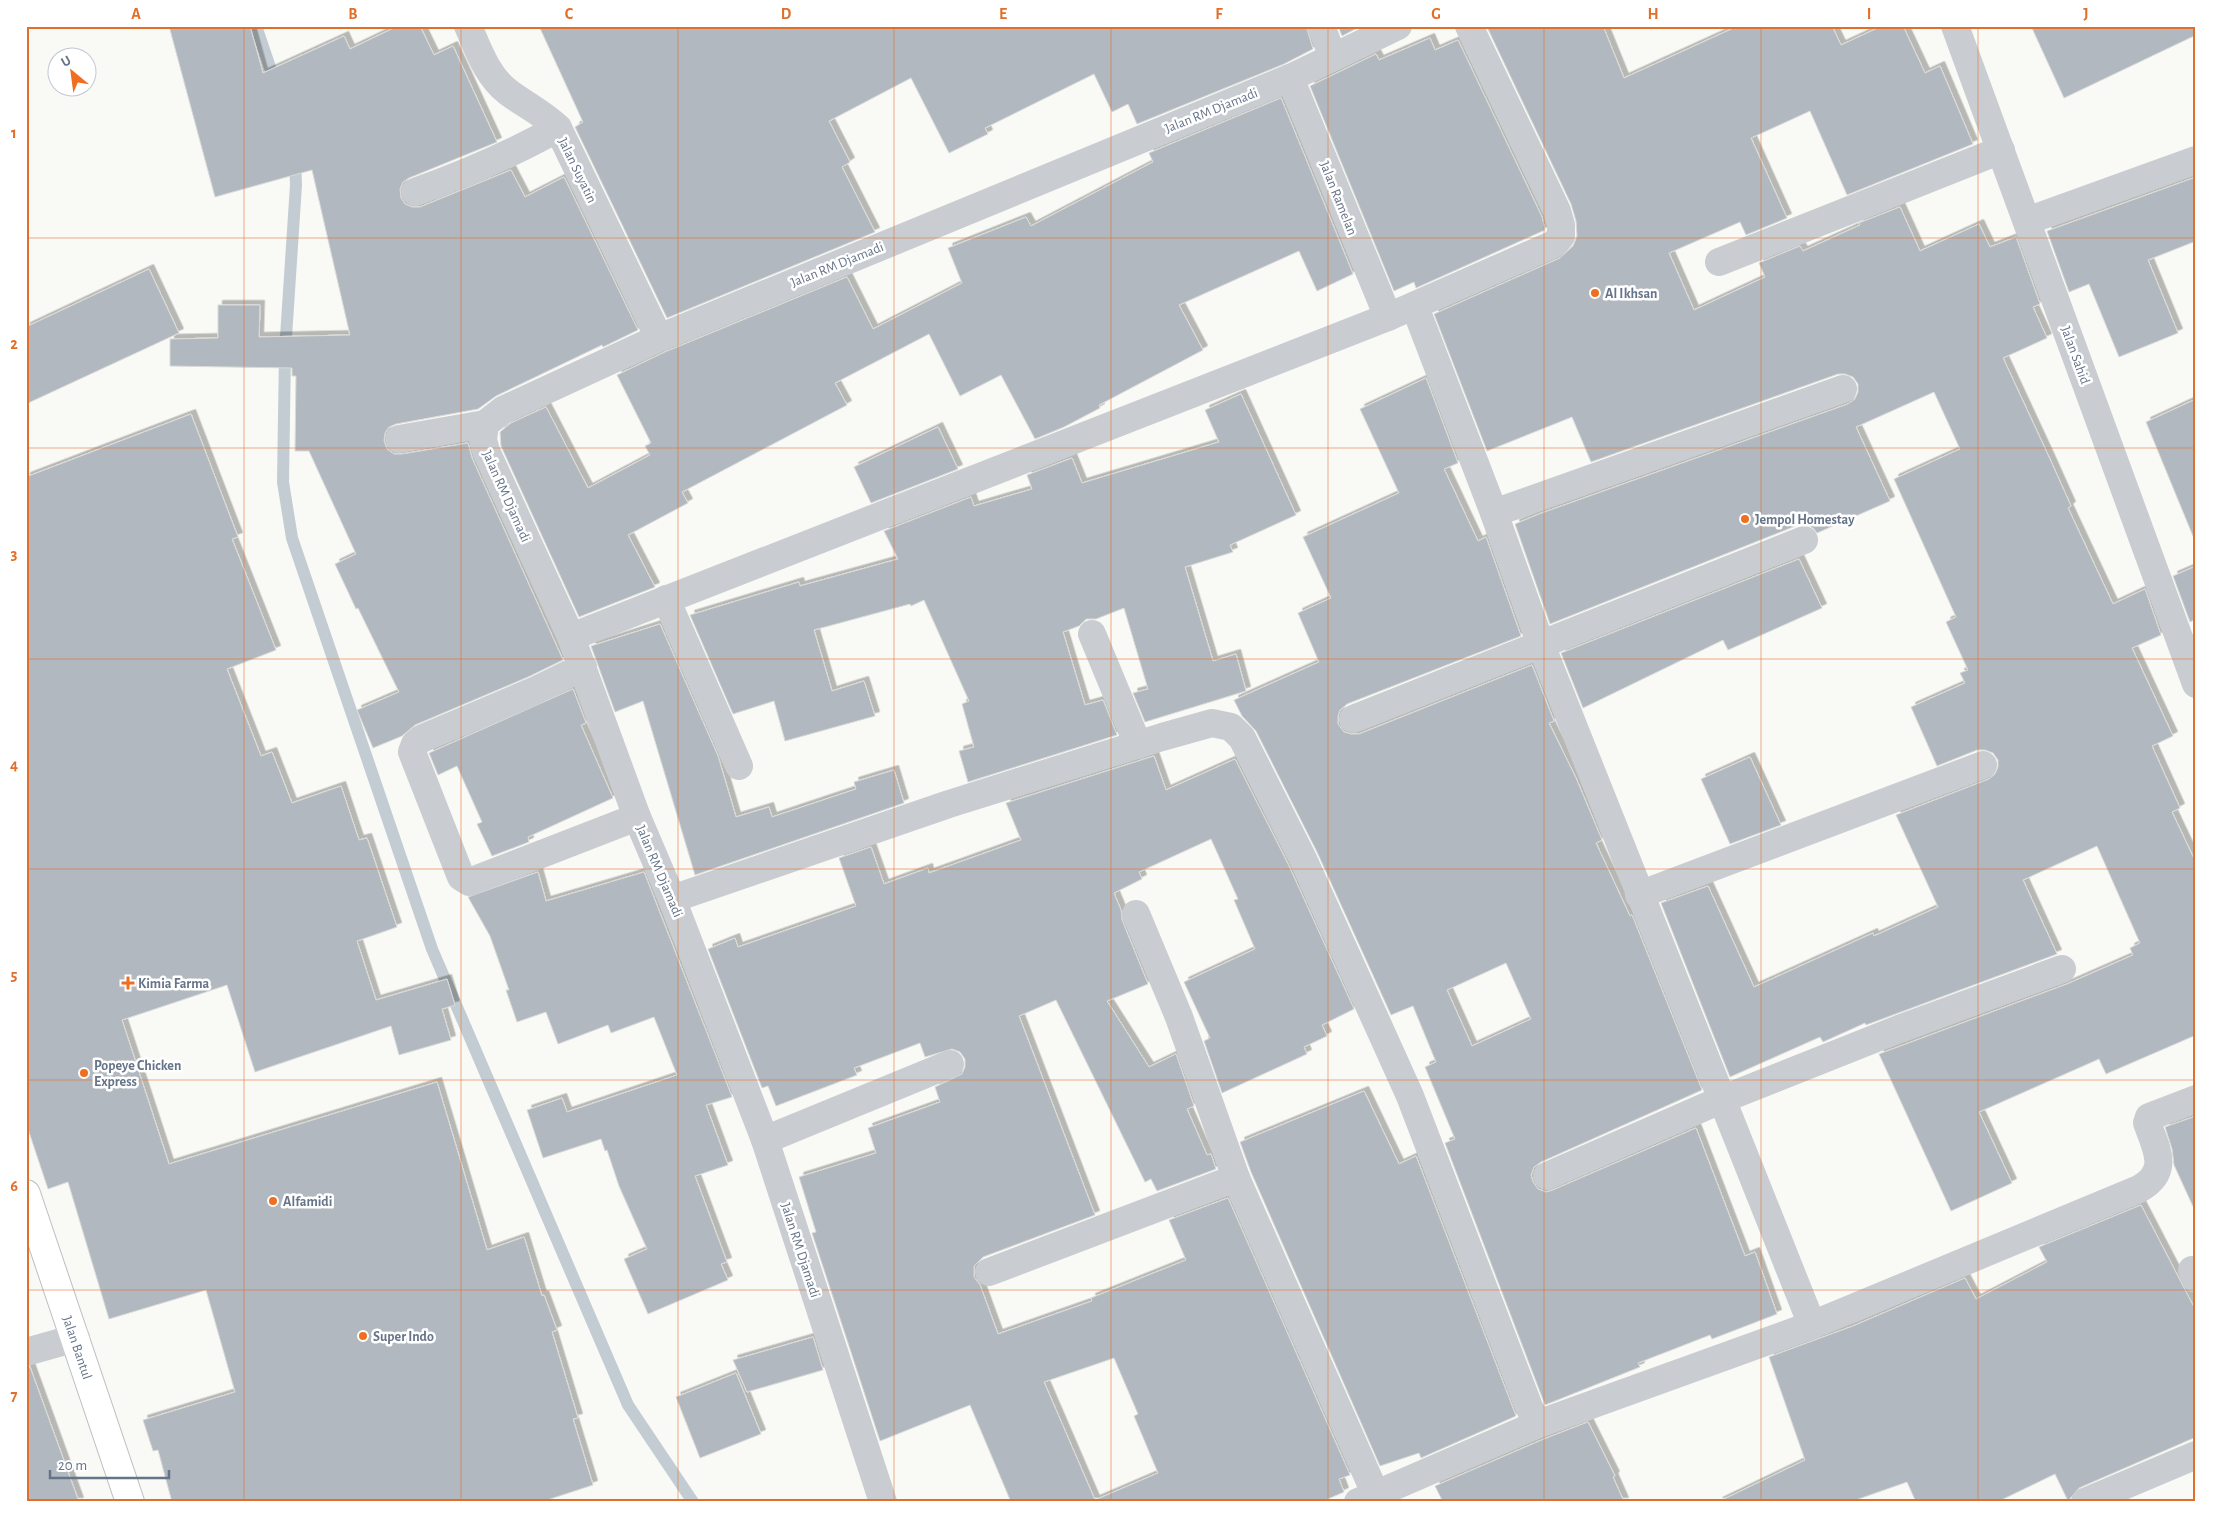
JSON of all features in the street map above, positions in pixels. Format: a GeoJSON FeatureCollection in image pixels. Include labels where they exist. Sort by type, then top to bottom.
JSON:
{"type":"FeatureCollection","features":[{"type":"Feature","properties":{"kind":"main road","name":"Jalan Bantul"},"geometry":{"type":"LineString","coordinates":[[26,1194],[130,1502]]}},
{"type":"Feature","properties":{"kind":"street","name":"Jalan Suyatin"},"geometry":{"type":"LineString","coordinates":[[468,26],[481,57],[506,91],[545,115],[558,128],[658,338]]}},
{"type":"Feature","properties":{"kind":"street"},"geometry":{"type":"LineString","coordinates":[[1320,26],[1333,57]]}},
{"type":"Feature","properties":{"kind":"street","name":"Jalan RM Djamadi"},"geometry":{"type":"LineString","coordinates":[[883,1502],[766,1140],[672,898],[637,817],[571,637],[486,451],[483,440],[485,424],[503,410],[658,338],[1290,78],[1398,26]]}},
{"type":"Feature","properties":{"kind":"street"},"geometry":{"type":"LineString","coordinates":[[571,637],[1388,317],[1554,244],[1561,236],[1559,218],[1548,190],[1469,26]]}},
{"type":"Feature","properties":{"kind":"street","name":"Jalan Sahid"},"geometry":{"type":"LineString","coordinates":[[1955,26],[2193,667]]}},
{"type":"Feature","properties":{"kind":"street","name":"Jalan Ramelan"},"geometry":{"type":"LineString","coordinates":[[1290,78],[1388,317]]}},
{"type":"Feature","properties":{"kind":"street"},"geometry":{"type":"LineString","coordinates":[[415,192],[494,161],[558,128]]}},
{"type":"Feature","properties":{"kind":"street"},"geometry":{"type":"LineString","coordinates":[[1719,262],[2001,150]]}},
{"type":"Feature","properties":{"kind":"street"},"geometry":{"type":"LineString","coordinates":[[2027,221],[2196,160]]}},
{"type":"Feature","properties":{"kind":"street"},"geometry":{"type":"LineString","coordinates":[[1415,306],[1494,513],[1541,645],[1812,1326]]}},
{"type":"Feature","properties":{"kind":"street"},"geometry":{"type":"LineString","coordinates":[[1494,513],[1843,389]]}},
{"type":"Feature","properties":{"kind":"street"},"geometry":{"type":"LineString","coordinates":[[400,439],[485,424]]}},
{"type":"Feature","properties":{"kind":"street"},"geometry":{"type":"LineString","coordinates":[[1353,719],[1804,540]]}},
{"type":"Feature","properties":{"kind":"street"},"geometry":{"type":"LineString","coordinates":[[666,599],[739,766]]}},
{"type":"Feature","properties":{"kind":"street"},"geometry":{"type":"LineString","coordinates":[[1092,634],[1138,745]]}},
{"type":"Feature","properties":{"kind":"street"},"geometry":{"type":"LineString","coordinates":[[583,667],[534,691],[421,740],[415,744],[412,752],[461,878],[469,882],[637,817]]}},
{"type":"Feature","properties":{"kind":"street"},"geometry":{"type":"LineString","coordinates":[[672,898],[950,804],[1138,745],[1212,723],[1231,728],[1242,738],[1303,859],[1410,1096],[1529,1407],[1538,1424]]}},
{"type":"Feature","properties":{"kind":"street"},"geometry":{"type":"LineString","coordinates":[[1639,895],[1983,765]]}},
{"type":"Feature","properties":{"kind":"street"},"geometry":{"type":"LineString","coordinates":[[1136,914],[1179,1017],[1236,1178],[1371,1499],[1538,1424],[1812,1326],[2148,1183],[2155,1177],[2159,1168],[2156,1149],[2147,1123],[2149,1117],[2196,1099]]}},
{"type":"Feature","properties":{"kind":"street"},"geometry":{"type":"LineString","coordinates":[[1547,1176],[1723,1100],[1899,1029],[2062,969]]}},
{"type":"Feature","properties":{"kind":"street"},"geometry":{"type":"LineString","coordinates":[[766,1140],[950,1064]]}},
{"type":"Feature","properties":{"kind":"street"},"geometry":{"type":"LineString","coordinates":[[989,1272],[1236,1178]]}},
{"type":"Feature","properties":{"kind":"street"},"geometry":{"type":"LineString","coordinates":[[26,1352],[76,1338]]}},
{"type":"Feature","properties":{"kind":"street"},"geometry":{"type":"LineString","coordinates":[[2085,1502],[2196,1455]]}},
{"type":"Feature","properties":{"kind":"building"},"geometry":{"type":"Polygon","coordinates":[[[169,26],[250,26],[263,73],[344,36],[350,49],[398,26],[420,26],[434,55],[453,46],[497,142],[409,178],[403,182],[400,189],[401,198],[405,204],[412,207],[420,207],[511,170],[525,197],[564,177],[638,330],[603,347],[602,345],[496,396],[478,409],[396,424],[389,427],[385,433],[384,441],[387,449],[394,454],[468,443],[472,458],[563,660],[415,725],[402,736],[373,748],[357,710],[399,692],[335,564],[356,554],[309,451],[295,451],[296,376],[292,376],[292,368],[170,366],[170,339],[218,338],[218,305],[260,305],[259,337],[350,335],[312,170],[215,197],[169,26]]]}},
{"type":"Feature","properties":{"kind":"building"},"geometry":{"type":"Polygon","coordinates":[[[539,26],[1306,26],[1313,49],[1284,64],[1137,124],[1128,104],[1112,112],[1094,74],[985,128],[988,134],[949,153],[911,78],[829,121],[850,162],[842,167],[875,232],[667,318],[575,127],[583,122],[539,26]]]}},
{"type":"Feature","properties":{"kind":"building"},"geometry":{"type":"Polygon","coordinates":[[[1338,26],[1361,26],[1342,36],[1338,26]]]}},
{"type":"Feature","properties":{"kind":"building"},"geometry":{"type":"Polygon","coordinates":[[[1603,26],[1624,78],[1738,26],[1832,26],[1841,45],[1882,26],[1903,26],[1925,73],[1940,66],[1973,144],[1847,195],[1810,111],[1751,138],[1787,218],[1746,235],[1740,222],[1669,253],[1694,310],[1765,277],[1759,263],[1800,246],[1803,251],[1860,225],[1859,223],[1900,207],[1920,251],[1979,224],[1990,247],[2016,237],[2040,304],[2033,307],[2047,338],[2003,358],[2071,506],[2068,508],[2113,604],[2145,589],[2161,635],[2132,648],[2173,736],[2152,746],[2180,808],[2172,812],[2196,863],[2196,1035],[2106,1074],[2099,1059],[1979,1112],[2012,1183],[1951,1211],[1879,1054],[2067,984],[2133,955],[2130,948],[2140,943],[2097,846],[2023,880],[2057,954],[1866,1025],[1865,1023],[1823,1042],[1820,1037],[1730,1077],[1661,903],[1708,886],[1754,987],[1873,933],[1874,936],[1938,907],[1896,815],[1989,779],[1995,774],[1998,760],[1993,753],[1977,750],[1937,766],[1911,707],[1965,683],[1960,673],[1968,670],[1946,622],[1956,617],[1894,479],[1960,449],[1934,392],[1856,427],[1890,501],[1817,533],[1807,525],[1798,525],[1550,624],[1515,524],[1848,404],[1855,399],[1858,392],[1858,384],[1853,377],[1838,374],[1591,462],[1572,417],[1487,451],[1434,314],[1560,258],[1573,246],[1577,236],[1576,221],[1571,204],[1487,27],[1603,26]]]}},
{"type":"Feature","properties":{"kind":"building"},"geometry":{"type":"Polygon","coordinates":[[[2031,26],[2196,26],[2196,35],[2064,98],[2031,26]]]}},
{"type":"Feature","properties":{"kind":"building"},"geometry":{"type":"Polygon","coordinates":[[[1430,38],[1435,50],[1458,40],[1542,217],[1545,230],[1416,288],[1414,282],[1394,291],[1310,86],[1376,54],[1379,60],[1430,38]]]}},
{"type":"Feature","properties":{"kind":"building"},"geometry":{"type":"Polygon","coordinates":[[[1281,98],[1353,274],[1317,291],[1299,251],[1179,305],[1203,350],[1099,405],[1100,408],[1064,427],[1035,439],[1001,375],[960,396],[929,334],[835,383],[847,405],[682,492],[688,503],[628,535],[655,587],[579,617],[501,446],[500,432],[511,423],[546,407],[588,488],[650,455],[645,446],[651,443],[617,375],[665,352],[847,277],[873,329],[962,283],[948,248],[1026,217],[1031,226],[1153,162],[1149,153],[1281,98]]]}},
{"type":"Feature","properties":{"kind":"building"},"geometry":{"type":"Polygon","coordinates":[[[2196,177],[2196,241],[2148,260],[2178,333],[2119,357],[2089,284],[2069,292],[2047,231],[2196,177]]]}},
{"type":"Feature","properties":{"kind":"building"},"geometry":{"type":"Polygon","coordinates":[[[149,269],[179,333],[26,404],[26,327],[149,269]]]}},
{"type":"Feature","properties":{"kind":"building"},"geometry":{"type":"Polygon","coordinates":[[[1426,378],[1458,463],[1444,469],[1478,541],[1486,537],[1521,636],[1347,704],[1340,710],[1338,724],[1344,732],[1359,734],[1532,665],[1554,721],[1549,723],[1576,778],[1602,840],[1596,843],[1630,916],[1632,915],[1702,1090],[1541,1162],[1534,1167],[1531,1175],[1533,1182],[1538,1189],[1546,1192],[1553,1190],[1696,1128],[1745,1256],[1755,1252],[1777,1314],[1712,1339],[1710,1335],[1638,1363],[1640,1367],[1545,1405],[1445,1143],[1455,1139],[1425,1067],[1436,1062],[1413,1006],[1391,1015],[1317,852],[1256,731],[1242,716],[1234,700],[1319,662],[1298,613],[1331,598],[1303,537],[1399,493],[1360,409],[1426,378]],[[1506,963],[1447,990],[1472,1046],[1531,1019],[1506,963]]]}},
{"type":"Feature","properties":{"kind":"building"},"geometry":{"type":"Polygon","coordinates":[[[1241,394],[1296,515],[1230,545],[1233,552],[1185,567],[1213,661],[1236,654],[1246,691],[1145,722],[1133,693],[1148,689],[1124,608],[1096,619],[1086,619],[1079,626],[1063,632],[1085,705],[1103,700],[1117,735],[968,782],[959,751],[974,747],[962,704],[969,701],[924,600],[911,606],[910,604],[814,630],[832,691],[864,681],[875,716],[785,741],[774,701],[733,714],[690,615],[799,582],[800,586],[898,559],[884,531],[971,497],[974,506],[1032,489],[1027,475],[1072,458],[1082,483],[1219,442],[1205,410],[1241,394]]]}},
{"type":"Feature","properties":{"kind":"building"},"geometry":{"type":"Polygon","coordinates":[[[2196,399],[2196,541],[2195,541],[2146,422],[2196,399]]]}},
{"type":"Feature","properties":{"kind":"building"},"geometry":{"type":"Polygon","coordinates":[[[191,414],[238,537],[232,539],[276,650],[227,669],[261,756],[272,752],[292,803],[341,786],[359,840],[367,838],[397,927],[357,941],[376,1000],[447,979],[455,1005],[442,1009],[451,1040],[399,1055],[391,1026],[255,1072],[227,985],[122,1020],[169,1164],[437,1082],[487,1250],[524,1237],[542,1296],[544,1295],[557,1330],[552,1332],[578,1418],[573,1419],[593,1485],[541,1502],[172,1502],[158,1450],[153,1451],[143,1420],[235,1392],[206,1290],[109,1319],[68,1182],[48,1189],[26,1123],[26,477],[191,414]]]}},
{"type":"Feature","properties":{"kind":"building"},"geometry":{"type":"Polygon","coordinates":[[[938,427],[958,469],[871,503],[854,467],[938,427]]]}},
{"type":"Feature","properties":{"kind":"building"},"geometry":{"type":"Polygon","coordinates":[[[1799,559],[1822,608],[1728,650],[1723,640],[1583,708],[1561,653],[1799,559]]]}},
{"type":"Feature","properties":{"kind":"building"},"geometry":{"type":"Polygon","coordinates":[[[2196,566],[2196,619],[2190,622],[2173,576],[2196,566]]]}},
{"type":"Feature","properties":{"kind":"building"},"geometry":{"type":"Polygon","coordinates":[[[660,624],[718,756],[736,817],[769,807],[772,817],[856,789],[854,782],[894,770],[904,803],[695,875],[643,701],[615,712],[591,646],[660,624]]]}},
{"type":"Feature","properties":{"kind":"building"},"geometry":{"type":"Polygon","coordinates":[[[573,689],[586,723],[581,725],[613,798],[528,837],[529,842],[492,856],[477,824],[482,822],[457,766],[438,775],[429,753],[573,689]]]}},
{"type":"Feature","properties":{"kind":"building"},"geometry":{"type":"Polygon","coordinates":[[[1154,756],[1166,790],[1235,759],[1289,866],[1354,1009],[1322,1025],[1327,1036],[1304,1047],[1307,1054],[1222,1093],[1204,1041],[1210,1038],[1184,982],[1255,949],[1234,900],[1238,899],[1211,839],[1139,872],[1142,879],[1114,893],[1121,910],[1122,920],[1148,984],[1107,1001],[1149,1067],[1176,1054],[1194,1106],[1187,1109],[1207,1155],[1211,1154],[1216,1169],[1157,1191],[1151,1179],[1145,1182],[1056,1000],[1019,1016],[1095,1215],[983,1257],[974,1266],[974,1277],[980,1285],[998,1334],[1092,1301],[1091,1298],[1186,1260],[1169,1220],[1228,1198],[1350,1475],[1339,1479],[1344,1492],[1321,1502],[1011,1502],[970,1405],[880,1441],[812,1233],[816,1232],[799,1177],[876,1153],[868,1128],[940,1102],[935,1087],[962,1074],[965,1067],[965,1059],[960,1052],[952,1049],[925,1057],[920,1043],[854,1068],[857,1075],[776,1106],[768,1086],[762,1088],[708,949],[735,938],[738,947],[856,906],[839,858],[871,847],[884,884],[928,868],[929,873],[1021,840],[1006,803],[1154,756]],[[1114,1358],[1044,1382],[1095,1500],[1158,1473],[1134,1416],[1138,1414],[1114,1358]]]}},
{"type":"Feature","properties":{"kind":"building"},"geometry":{"type":"Polygon","coordinates":[[[1750,757],[1781,825],[1730,844],[1701,779],[1750,757]]]}},
{"type":"Feature","properties":{"kind":"building"},"geometry":{"type":"Polygon","coordinates":[[[538,872],[546,901],[644,872],[732,1097],[706,1105],[728,1165],[695,1176],[727,1262],[721,1264],[728,1280],[648,1314],[624,1259],[647,1249],[619,1186],[607,1150],[605,1151],[601,1139],[543,1158],[527,1110],[562,1098],[567,1112],[677,1075],[654,1017],[611,1033],[608,1025],[558,1044],[546,1012],[517,1022],[506,990],[509,990],[490,936],[468,897],[538,872]]]}},
{"type":"Feature","properties":{"kind":"building"},"geometry":{"type":"Polygon","coordinates":[[[1364,1091],[1399,1164],[1416,1156],[1516,1416],[1421,1458],[1419,1453],[1380,1466],[1251,1172],[1240,1142],[1364,1091]]]}},
{"type":"Feature","properties":{"kind":"building"},"geometry":{"type":"Polygon","coordinates":[[[2196,1116],[2196,1213],[2174,1165],[2172,1149],[2165,1127],[2196,1116]]]}},
{"type":"Feature","properties":{"kind":"building"},"geometry":{"type":"Polygon","coordinates":[[[2141,1205],[2196,1311],[2196,1437],[2079,1488],[2068,1501],[2055,1474],[1997,1502],[1916,1502],[1907,1482],[1850,1502],[1718,1502],[1805,1460],[1769,1357],[1853,1326],[1965,1278],[1976,1299],[2047,1262],[2039,1247],[2141,1205]]]}},
{"type":"Feature","properties":{"kind":"building"},"geometry":{"type":"Polygon","coordinates":[[[813,1337],[823,1370],[747,1392],[733,1360],[813,1337]]]}},
{"type":"Feature","properties":{"kind":"building"},"geometry":{"type":"Polygon","coordinates":[[[30,1367],[79,1502],[26,1502],[26,1368],[30,1367]]]}},
{"type":"Feature","properties":{"kind":"building"},"geometry":{"type":"Polygon","coordinates":[[[736,1373],[761,1434],[700,1458],[676,1397],[736,1373]]]}},
{"type":"Feature","properties":{"kind":"building"},"geometry":{"type":"Polygon","coordinates":[[[1588,1422],[1615,1476],[1613,1477],[1624,1502],[1443,1502],[1435,1486],[1544,1439],[1588,1422]]]}},
{"type":"Feature","properties":{"kind":"waterway"},"geometry":{"type":"LineString","coordinates":[[256,26],[276,85]]}},
{"type":"Feature","properties":{"kind":"waterway"},"geometry":{"type":"LineString","coordinates":[[295,158],[296,185],[285,352],[283,482],[292,538],[432,949],[628,1405],[693,1502]]}},
{"type":"Feature","properties":{"kind":"place","name":"Al Ikhsan"},"geometry":{"type":"Point","coordinates":[1595,293]}},
{"type":"Feature","properties":{"kind":"place","name":"Jempol Homestay"},"geometry":{"type":"Point","coordinates":[1745,519]}},
{"type":"Feature","properties":{"kind":"place","name":"Kimia Farma"},"geometry":{"type":"Point","coordinates":[128,983]}},
{"type":"Feature","properties":{"kind":"place","name":"Popeye Chicken Express"},"geometry":{"type":"Point","coordinates":[84,1073]}},
{"type":"Feature","properties":{"kind":"place","name":"Alfamidi"},"geometry":{"type":"Point","coordinates":[273,1201]}},
{"type":"Feature","properties":{"kind":"place","name":"Super Indo"},"geometry":{"type":"Point","coordinates":[363,1336]}}]}
